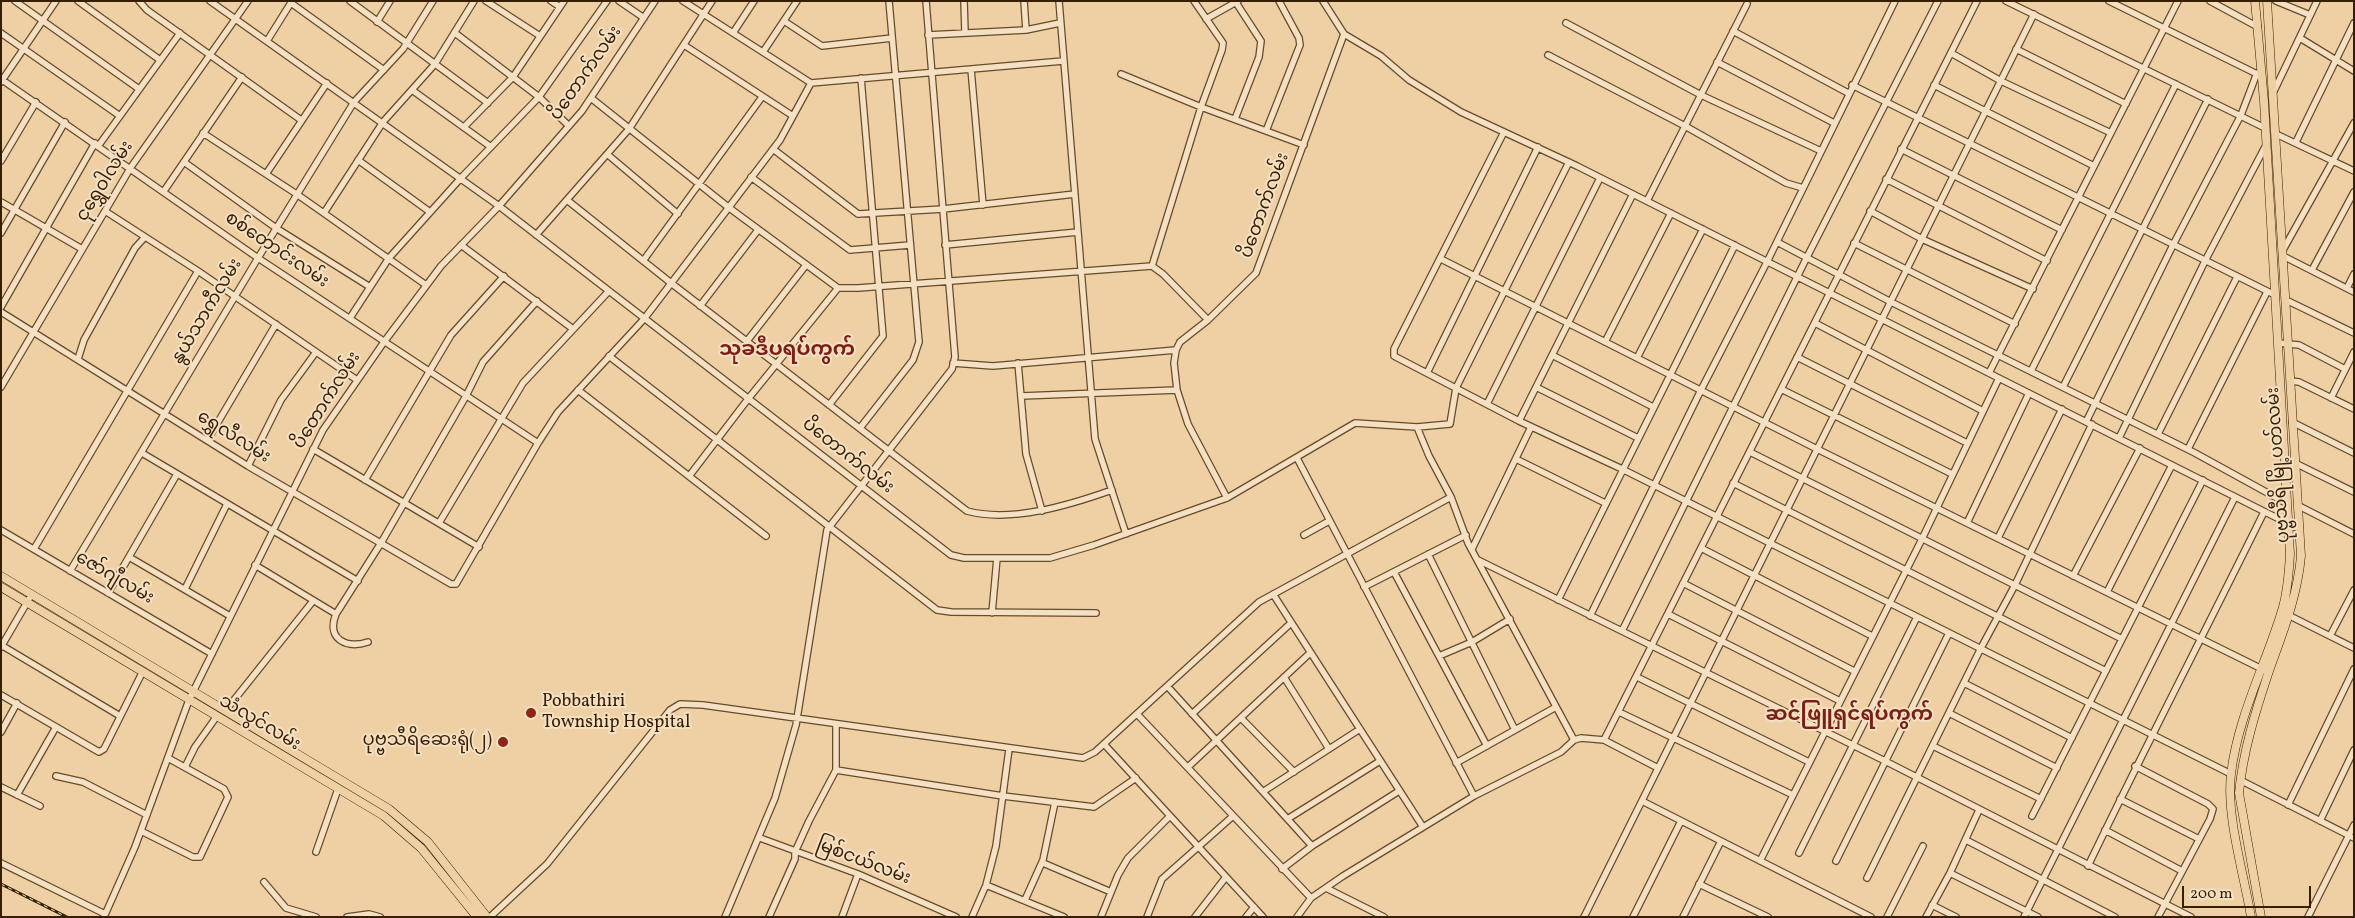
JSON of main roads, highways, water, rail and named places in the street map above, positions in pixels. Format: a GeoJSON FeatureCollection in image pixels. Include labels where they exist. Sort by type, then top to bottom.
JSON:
{"type":"FeatureCollection","features":[{"type":"Feature","properties":{"kind":"main road","name":"ပုဗ္ဗသီရိ မြို့ပတ်လမ်း"},"geometry":{"type":"LineString","coordinates":[[2251,917],[2232,815],[2231,774],[2238,739],[2260,668],[2283,606],[2288,579],[2288,524],[2278,343],[2271,294],[2265,115],[2255,1]]}},
{"type":"Feature","properties":{"kind":"main road","name":"ပုဗ္ဗသီရိ မြို့ပတ်လမ်း"},"geometry":{"type":"LineString","coordinates":[[2261,917],[2238,793],[2247,740],[2268,673],[2290,616],[2299,575],[2298,506],[2267,1]]}},
{"type":"Feature","properties":{"kind":"main road"},"geometry":{"type":"LineString","coordinates":[[2265,115],[2275,114]]}},
{"type":"Feature","properties":{"kind":"main road","name":"သံလွင်လမ်း"},"geometry":{"type":"LineString","coordinates":[[1,576],[226,710],[243,726]]}},
{"type":"Feature","properties":{"kind":"main road","name":"သံလွင်လမ်း"},"geometry":{"type":"LineString","coordinates":[[1,587],[189,700],[218,716],[243,726],[376,800],[402,819],[428,842],[489,917]]}},
{"type":"Feature","properties":{"kind":"main road","name":"သံလွင်လမ်း"},"geometry":{"type":"LineString","coordinates":[[258,735],[338,789],[384,816],[404,832],[421,848],[477,917]]}},
{"type":"Feature","properties":{"kind":"main road"},"geometry":{"type":"LineString","coordinates":[[2245,878],[2254,876]]}},
{"type":"Feature","properties":{"kind":"railway"},"geometry":{"type":"LineString","coordinates":[[1,884],[67,917]]}},
{"type":"Feature","properties":{"kind":"place","name":"Pobbathiri Township Hospital"},"geometry":{"type":"Point","coordinates":[531,713]}},
{"type":"Feature","properties":{"kind":"place","name":"ပုဗ္ဗသီရိဆေးရုံ(၂)"},"geometry":{"type":"Point","coordinates":[503,742]}},
{"type":"Feature","properties":{"kind":"district","name":"သုခဒီပရပ်ကွက်"},"geometry":{"type":"Point","coordinates":[787,351]}},
{"type":"Feature","properties":{"kind":"district","name":"ဆင်ဖြူရှင်ရပ်ကွက်"},"geometry":{"type":"Point","coordinates":[1849,716]}}]}
